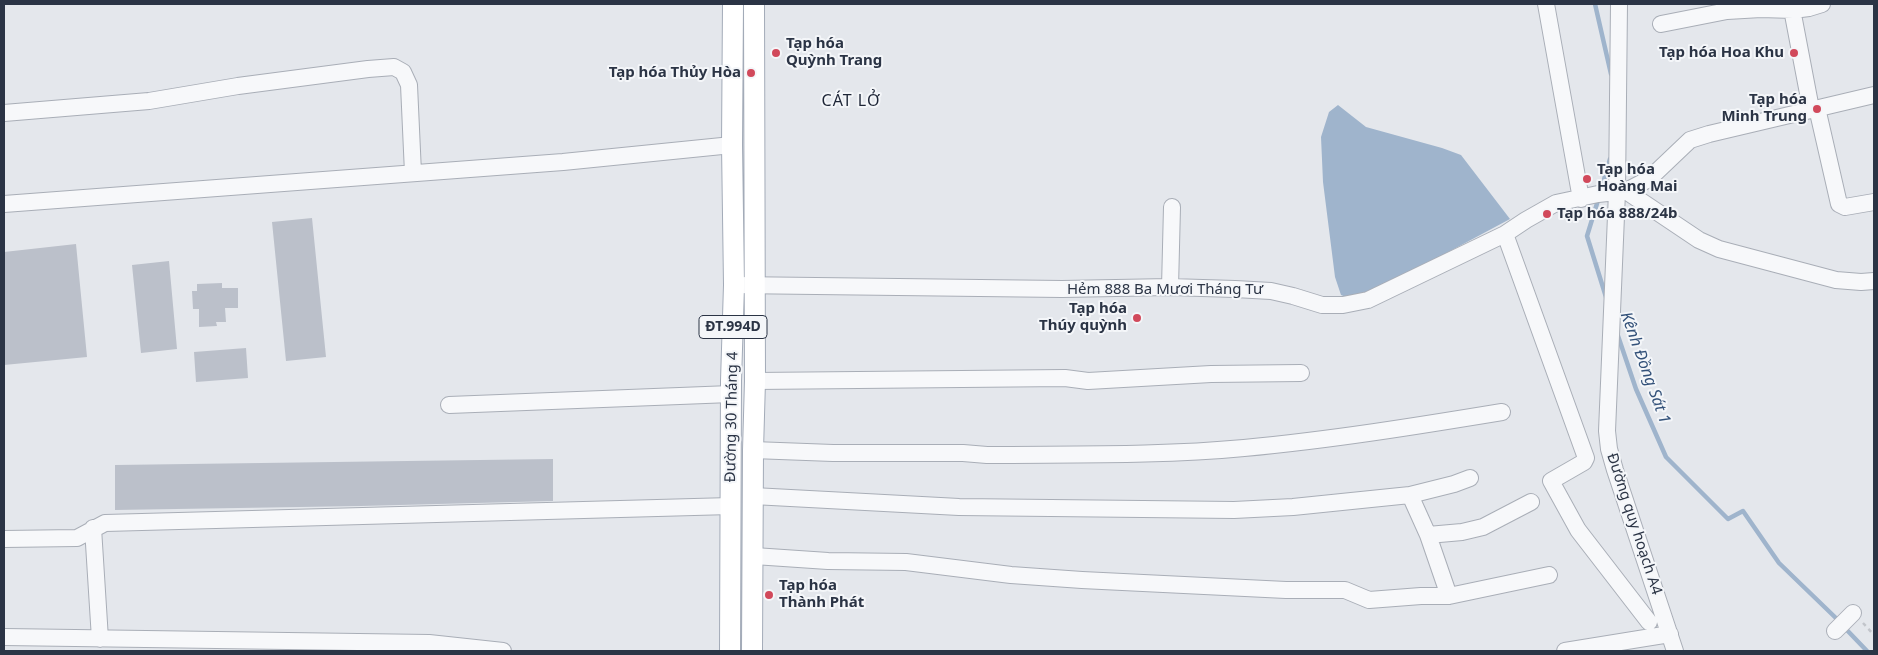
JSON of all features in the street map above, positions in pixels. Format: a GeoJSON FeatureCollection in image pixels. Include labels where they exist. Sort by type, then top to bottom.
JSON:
{"type":"FeatureCollection","features":[{"type":"Feature","properties":{"kind":"main road","name":"Đường 30 Tháng 4"},"geometry":{"type":"LineString","coordinates":[[730,651],[731,394],[734,285],[732,145],[733,4]]}},
{"type":"Feature","properties":{"kind":"main road","name":"Đường 30 Tháng 4"},"geometry":{"type":"LineString","coordinates":[[752,651],[755,381],[754,4]]}},
{"type":"Feature","properties":{"kind":"main road"},"geometry":{"type":"LineString","coordinates":[[732,145],[755,144]]}},
{"type":"Feature","properties":{"kind":"street"},"geometry":{"type":"LineString","coordinates":[[1546,4],[1581,198]]}},
{"type":"Feature","properties":{"kind":"street","name":"Đường quy hoạch A4"},"geometry":{"type":"LineString","coordinates":[[1619,4],[1622,191],[1607,431],[1609,449],[1615,470],[1675,651]]}},
{"type":"Feature","properties":{"kind":"street"},"geometry":{"type":"LineString","coordinates":[[1661,24],[1727,11],[1792,7],[1809,8],[1822,4]]}},
{"type":"Feature","properties":{"kind":"street"},"geometry":{"type":"LineString","coordinates":[[1792,7],[1814,109],[1838,204],[1845,207],[1874,202]]}},
{"type":"Feature","properties":{"kind":"street"},"geometry":{"type":"LineString","coordinates":[[4,113],[148,101],[238,86],[394,67],[403,72],[409,84],[413,173]]}},
{"type":"Feature","properties":{"kind":"street","name":"Hẻm 888 Ba Mươi Tháng Tư"},"geometry":{"type":"LineString","coordinates":[[734,285],[1062,289],[1170,287],[1271,291],[1322,305],[1343,305],[1368,300],[1505,234],[1556,203],[1622,191],[1649,179],[1690,140],[1874,94]]}},
{"type":"Feature","properties":{"kind":"street"},"geometry":{"type":"LineString","coordinates":[[4,204],[563,162],[732,145]]}},
{"type":"Feature","properties":{"kind":"street"},"geometry":{"type":"LineString","coordinates":[[1622,191],[1699,240],[1719,249],[1836,280],[1874,281]]}},
{"type":"Feature","properties":{"kind":"street"},"geometry":{"type":"LineString","coordinates":[[1170,287],[1172,207]]}},
{"type":"Feature","properties":{"kind":"street"},"geometry":{"type":"LineString","coordinates":[[1505,234],[1586,458],[1584,462],[1551,481],[1578,530],[1650,622]]}},
{"type":"Feature","properties":{"kind":"street"},"geometry":{"type":"LineString","coordinates":[[755,381],[1065,378],[1088,381],[1211,374],[1301,373]]}},
{"type":"Feature","properties":{"kind":"street"},"geometry":{"type":"LineString","coordinates":[[449,405],[731,394]]}},
{"type":"Feature","properties":{"kind":"street"},"geometry":{"type":"LineString","coordinates":[[753,450],[833,453],[963,453],[986,455],[1138,454],[1243,448],[1384,431],[1502,412]]}},
{"type":"Feature","properties":{"kind":"street"},"geometry":{"type":"LineString","coordinates":[[753,496],[959,507],[1225,510],[1293,507],[1410,495],[1470,478]]}},
{"type":"Feature","properties":{"kind":"street"},"geometry":{"type":"LineString","coordinates":[[1410,495],[1428,535],[1449,596]]}},
{"type":"Feature","properties":{"kind":"street"},"geometry":{"type":"LineString","coordinates":[[1428,535],[1462,532],[1483,527],[1531,502]]}},
{"type":"Feature","properties":{"kind":"street"},"geometry":{"type":"LineString","coordinates":[[4,539],[78,538],[93,528],[115,523],[731,506]]}},
{"type":"Feature","properties":{"kind":"street"},"geometry":{"type":"LineString","coordinates":[[93,528],[100,639]]}},
{"type":"Feature","properties":{"kind":"street"},"geometry":{"type":"LineString","coordinates":[[754,556],[828,561],[906,562],[1011,575],[1082,580],[1286,590],[1345,590],[1369,600],[1449,596],[1549,575]]}},
{"type":"Feature","properties":{"kind":"street"},"geometry":{"type":"LineString","coordinates":[[1835,631],[1850,616]]}},
{"type":"Feature","properties":{"kind":"street"},"geometry":{"type":"LineString","coordinates":[[1566,651],[1670,634]]}},
{"type":"Feature","properties":{"kind":"street"},"geometry":{"type":"LineString","coordinates":[[4,637],[100,639],[143,645],[430,643],[502,651]]}},
{"type":"Feature","properties":{"kind":"water"},"geometry":{"type":"Polygon","coordinates":[[[1338,105],[1366,127],[1461,155],[1510,219],[1383,287],[1348,298],[1341,295],[1335,277],[1323,182],[1321,137],[1329,112],[1338,105]]]}},
{"type":"Feature","properties":{"kind":"building"},"geometry":{"type":"Polygon","coordinates":[[[312,218],[326,357],[286,361],[272,222],[312,218]]]}},
{"type":"Feature","properties":{"kind":"building"},"geometry":{"type":"Polygon","coordinates":[[[76,244],[87,357],[4,365],[4,252],[76,244]]]}},
{"type":"Feature","properties":{"kind":"building"},"geometry":{"type":"Polygon","coordinates":[[[169,261],[177,349],[141,353],[132,265],[169,261]]]}},
{"type":"Feature","properties":{"kind":"building"},"geometry":{"type":"Polygon","coordinates":[[[222,283],[222,288],[238,288],[238,308],[225,308],[226,322],[216,322],[217,326],[199,327],[199,309],[193,309],[192,291],[197,291],[197,284],[222,283]]]}},
{"type":"Feature","properties":{"kind":"building"},"geometry":{"type":"Polygon","coordinates":[[[246,348],[248,378],[196,382],[194,352],[246,348]]]}},
{"type":"Feature","properties":{"kind":"building"},"geometry":{"type":"Polygon","coordinates":[[[553,459],[553,501],[115,510],[115,465],[553,459]]]}},
{"type":"Feature","properties":{"kind":"waterway","name":"Kênh Đồng Sát 1"},"geometry":{"type":"LineString","coordinates":[[1595,4],[1611,74]]}},
{"type":"Feature","properties":{"kind":"waterway","name":"Kênh Đồng Sát 1"},"geometry":{"type":"LineString","coordinates":[[1601,190],[1610,159]]}},
{"type":"Feature","properties":{"kind":"waterway","name":"Kênh Đồng Sát 1"},"geometry":{"type":"LineString","coordinates":[[1599,197],[1587,236],[1606,297]]}},
{"type":"Feature","properties":{"kind":"waterway","name":"Kênh Đồng Sát 1"},"geometry":{"type":"LineString","coordinates":[[1617,333],[1636,389],[1666,457],[1728,519],[1743,511],[1779,563],[1839,621]]}},
{"type":"Feature","properties":{"kind":"waterway","name":"Kênh Đồng Sát 1"},"geometry":{"type":"LineString","coordinates":[[1844,627],[1867,651]]}},
{"type":"Feature","properties":{"kind":"place","name":"Tạp hóa Quỳnh Trang"},"geometry":{"type":"Point","coordinates":[776,53]}},
{"type":"Feature","properties":{"kind":"place","name":"Tạp hóa Hoa Khu"},"geometry":{"type":"Point","coordinates":[1794,53]}},
{"type":"Feature","properties":{"kind":"place","name":"Tạp hóa Thủy Hòa"},"geometry":{"type":"Point","coordinates":[751,73]}},
{"type":"Feature","properties":{"kind":"place","name":"Tạp hóa Minh Trung"},"geometry":{"type":"Point","coordinates":[1817,109]}},
{"type":"Feature","properties":{"kind":"place","name":"Tạp hóa Hoàng Mai"},"geometry":{"type":"Point","coordinates":[1587,179]}},
{"type":"Feature","properties":{"kind":"place","name":"Tạp hóa 888/24b"},"geometry":{"type":"Point","coordinates":[1547,214]}},
{"type":"Feature","properties":{"kind":"place","name":"Tạp hóa Thúy quỳnh"},"geometry":{"type":"Point","coordinates":[1137,318]}},
{"type":"Feature","properties":{"kind":"place","name":"Tạp hóa Thành Phát"},"geometry":{"type":"Point","coordinates":[769,595]}},
{"type":"Feature","properties":{"kind":"district","name":"CÁT LỞ"},"geometry":{"type":"Point","coordinates":[851,101]}}]}
